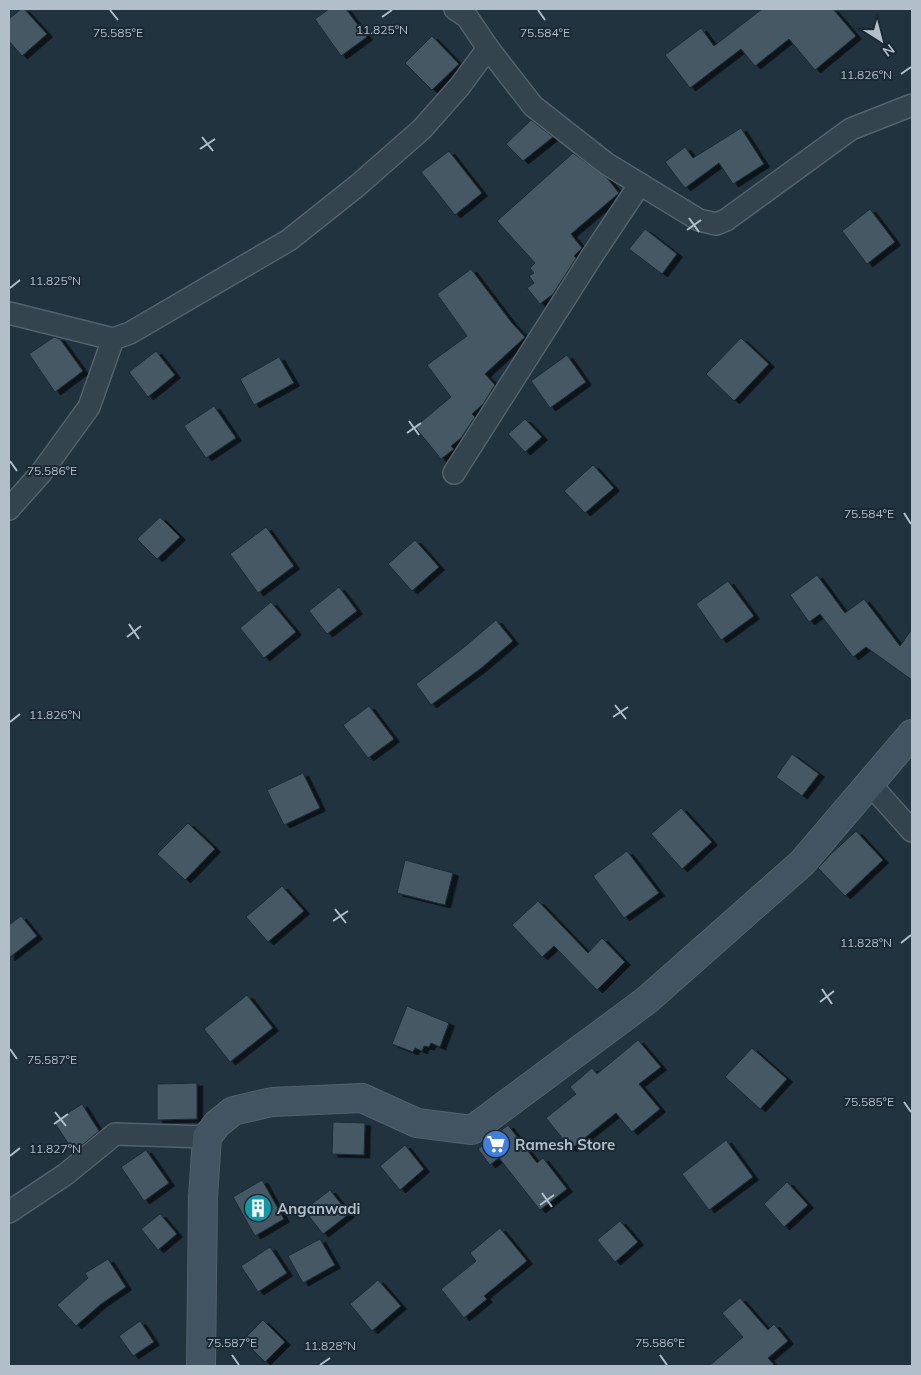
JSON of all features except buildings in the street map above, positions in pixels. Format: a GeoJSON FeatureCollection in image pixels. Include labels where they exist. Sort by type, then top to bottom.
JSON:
{"type":"FeatureCollection","features":[{"type":"Feature","properties":{"kind":"main road"},"geometry":{"type":"LineString","coordinates":[[201,1366],[203,1197],[207,1137],[217,1124],[233,1111],[272,1102],[362,1098],[417,1123],[472,1130],[647,1000],[802,863],[912,734]]}},
{"type":"Feature","properties":{"kind":"street"},"geometry":{"type":"LineString","coordinates":[[455,9],[467,18],[532,106],[607,164],[699,220],[716,224],[726,220],[851,129],[912,105]]}},
{"type":"Feature","properties":{"kind":"street"},"geometry":{"type":"LineString","coordinates":[[9,313],[113,339],[130,333],[289,240],[357,186],[422,129],[460,86],[488,48]]}},
{"type":"Feature","properties":{"kind":"street"},"geometry":{"type":"LineString","coordinates":[[454,473],[640,184]]}},
{"type":"Feature","properties":{"kind":"street"},"geometry":{"type":"LineString","coordinates":[[9,509],[41,473],[89,407],[113,339]]}},
{"type":"Feature","properties":{"kind":"street"},"geometry":{"type":"LineString","coordinates":[[870,784],[912,831]]}},
{"type":"Feature","properties":{"kind":"street"},"geometry":{"type":"LineString","coordinates":[[9,1212],[66,1174],[115,1134],[207,1137]]}},
{"type":"Feature","properties":{"kind":"place","name":"Ramesh Store"},"geometry":{"type":"Point","coordinates":[496,1144]}},
{"type":"Feature","properties":{"kind":"place","name":"Anganwadi"},"geometry":{"type":"Point","coordinates":[258,1208]}}]}
